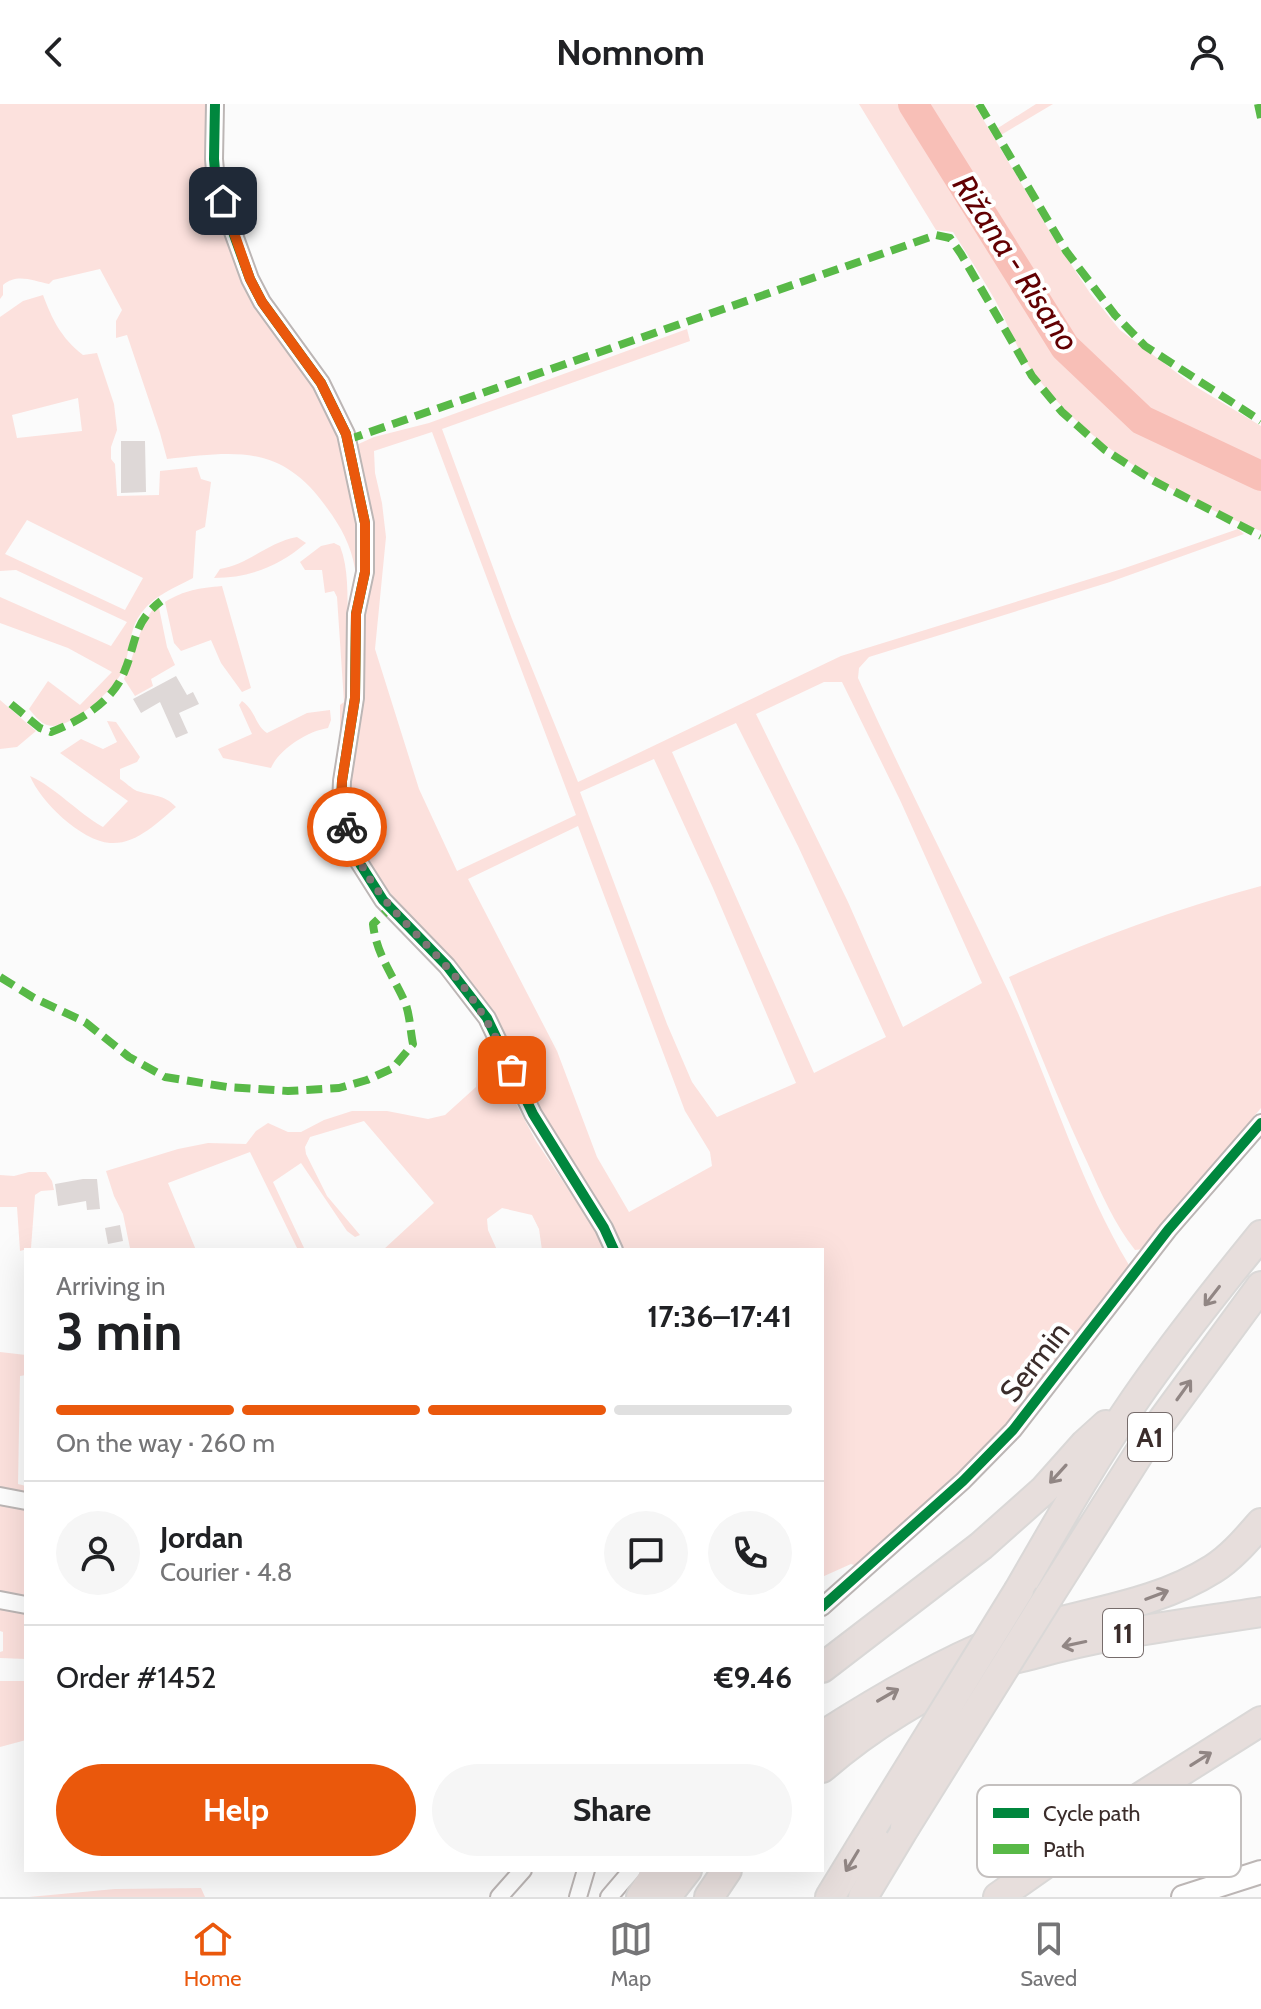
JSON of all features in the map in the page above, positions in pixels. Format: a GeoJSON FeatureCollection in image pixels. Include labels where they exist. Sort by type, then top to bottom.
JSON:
{"type":"FeatureCollection","features":[{"type":"Feature","properties":{"kind":"highway","name":"A1"},"geometry":{"type":"LineString","coordinates":[[830,1897],[1134,1400],[1211,1296],[1261,1235]]}},
{"type":"Feature","properties":{"kind":"highway","name":"A1"},"geometry":{"type":"LineString","coordinates":[[863,1897],[1145,1444],[1261,1286]]}},
{"type":"Feature","properties":{"kind":"highway"},"geometry":{"type":"LineString","coordinates":[[824,1666],[981,1546],[1044,1490],[1085,1444],[1134,1400]]}},
{"type":"Feature","properties":{"kind":"highway"},"geometry":{"type":"LineString","coordinates":[[824,1735],[905,1686],[999,1640],[1056,1622],[1135,1604],[1174,1589],[1214,1569],[1243,1544],[1261,1523]]}},
{"type":"Feature","properties":{"kind":"highway","name":"11"},"geometry":{"type":"LineString","coordinates":[[824,1766],[874,1728],[988,1667],[1054,1648],[1154,1627],[1261,1612]]}},
{"type":"Feature","properties":{"kind":"highway"},"geometry":{"type":"LineString","coordinates":[[1160,1785],[1261,1721]]}},
{"type":"Feature","properties":{"kind":"highway"},"geometry":{"type":"LineString","coordinates":[[641,1897],[657,1872]]}},
{"type":"Feature","properties":{"kind":"highway"},"geometry":{"type":"LineString","coordinates":[[666,1897],[685,1872]]}},
{"type":"Feature","properties":{"kind":"highway"},"geometry":{"type":"LineString","coordinates":[[709,1897],[726,1872]]}},
{"type":"Feature","properties":{"kind":"highway"},"geometry":{"type":"LineString","coordinates":[[998,1897],[1024,1877]]}},
{"type":"Feature","properties":{"kind":"street"},"geometry":{"type":"LineString","coordinates":[[215,104],[216,182],[234,235],[262,302],[321,383],[346,434],[365,523],[365,572],[356,614],[355,698],[342,781],[341,805],[350,839],[357,859],[383,900],[447,966],[487,1018],[533,1114],[604,1228],[613,1248]]}},
{"type":"Feature","properties":{"kind":"street","name":"Sermin"},"geometry":{"type":"LineString","coordinates":[[824,1605],[963,1481],[1013,1430],[1168,1230],[1261,1123]]}},
{"type":"Feature","properties":{"kind":"street"},"geometry":{"type":"LineString","coordinates":[[0,1496],[24,1501]]}},
{"type":"Feature","properties":{"kind":"street"},"geometry":{"type":"LineString","coordinates":[[0,1600],[24,1605]]}},
{"type":"Feature","properties":{"kind":"street"},"geometry":{"type":"LineString","coordinates":[[499,1897],[521,1872]]}},
{"type":"Feature","properties":{"kind":"street"},"geometry":{"type":"LineString","coordinates":[[578,1897],[585,1872]]}},
{"type":"Feature","properties":{"kind":"street"},"geometry":{"type":"LineString","coordinates":[[609,1897],[630,1872]]}},
{"type":"Feature","properties":{"kind":"street"},"geometry":{"type":"LineString","coordinates":[[1183,1897],[1261,1872]]}},
{"type":"Feature","properties":{"kind":"shaded area"},"geometry":{"type":"Polygon","coordinates":[[[0,104],[212,104],[232,244],[298,354],[345,447],[358,515],[361,570],[355,569],[348,544],[332,515],[310,487],[293,472],[275,462],[237,454],[167,459],[127,335],[116,338],[116,321],[122,310],[100,269],[53,280],[49,284],[14,279],[3,285],[0,299],[0,104]]]}},
{"type":"Feature","properties":{"kind":"shaded area"},"geometry":{"type":"Polygon","coordinates":[[[859,104],[907,104],[1054,342],[1094,388],[1125,414],[1189,454],[1261,486],[1261,531],[1160,482],[1096,438],[1068,412],[1043,385],[1022,355],[995,300],[953,232],[936,230],[859,104]]]}},
{"type":"Feature","properties":{"kind":"shaded area"},"geometry":{"type":"Polygon","coordinates":[[[928,104],[974,104],[1053,237],[1090,293],[1120,330],[1193,385],[1261,426],[1261,469],[1187,436],[1134,400],[1083,352],[1047,304],[928,104]]]}},
{"type":"Feature","properties":{"kind":"shaded area"},"geometry":{"type":"Polygon","coordinates":[[[1036,104],[1053,104],[1001,135],[998,128],[1036,104]]]}},
{"type":"Feature","properties":{"kind":"shaded area"},"geometry":{"type":"Polygon","coordinates":[[[43,295],[54,320],[69,342],[83,355],[97,353],[114,404],[117,430],[111,447],[111,459],[115,464],[117,496],[159,495],[160,471],[197,467],[201,479],[211,482],[205,527],[196,531],[193,578],[159,596],[142,612],[134,626],[123,670],[103,696],[72,720],[53,726],[42,723],[29,709],[48,681],[80,705],[112,672],[68,648],[0,623],[0,597],[111,646],[127,622],[16,570],[0,571],[0,317],[23,301],[43,295]],[[78,398],[12,415],[17,438],[82,431],[78,398]],[[27,520],[5,554],[125,610],[143,578],[27,520]]]}},
{"type":"Feature","properties":{"kind":"shaded area"},"geometry":{"type":"Polygon","coordinates":[[[687,329],[690,341],[442,429],[512,619],[578,782],[841,656],[1122,569],[1238,529],[1244,534],[1110,582],[869,657],[859,668],[858,678],[1008,991],[1094,1199],[1129,1265],[1049,1375],[998,1435],[857,1566],[851,1564],[824,1576],[824,1248],[623,1248],[612,1222],[537,1109],[480,999],[448,953],[406,915],[367,861],[353,828],[348,797],[363,596],[371,556],[370,521],[354,446],[374,437],[429,423],[687,329]],[[432,432],[374,451],[386,537],[375,649],[419,789],[457,871],[576,815],[432,432]],[[824,682],[756,714],[848,902],[903,1027],[982,983],[900,800],[842,682],[824,682]],[[736,723],[672,752],[814,1073],[886,1037],[798,846],[736,723]],[[654,759],[580,792],[667,1024],[692,1082],[717,1117],[796,1083],[654,759]],[[578,826],[468,879],[557,1051],[597,1157],[629,1212],[712,1166],[710,1152],[685,1111],[578,826]]]}},
{"type":"Feature","properties":{"kind":"shaded area"},"geometry":{"type":"Polygon","coordinates":[[[297,537],[306,543],[275,564],[240,576],[214,578],[220,569],[297,537]]]}},
{"type":"Feature","properties":{"kind":"shaded area"},"geometry":{"type":"Polygon","coordinates":[[[334,543],[340,546],[347,582],[349,678],[344,737],[340,736],[340,705],[344,702],[337,597],[334,591],[325,593],[322,570],[305,570],[300,562],[321,546],[334,543]]]}},
{"type":"Feature","properties":{"kind":"shaded area"},"geometry":{"type":"Polygon","coordinates":[[[222,586],[251,688],[242,692],[221,663],[211,640],[181,651],[174,643],[165,602],[192,590],[222,586]]]}},
{"type":"Feature","properties":{"kind":"shaded area"},"geometry":{"type":"Polygon","coordinates":[[[159,608],[167,647],[175,665],[151,679],[153,686],[135,696],[124,679],[143,626],[153,609],[159,608]]]}},
{"type":"Feature","properties":{"kind":"shaded area"},"geometry":{"type":"Polygon","coordinates":[[[0,700],[36,731],[17,747],[0,749],[0,700]]]}},
{"type":"Feature","properties":{"kind":"shaded area"},"geometry":{"type":"Polygon","coordinates":[[[242,701],[267,733],[307,713],[330,710],[331,720],[328,728],[303,737],[287,748],[271,768],[223,758],[218,749],[252,734],[239,705],[242,701]]]}},
{"type":"Feature","properties":{"kind":"shaded area"},"geometry":{"type":"Polygon","coordinates":[[[107,721],[116,722],[140,757],[137,762],[120,769],[120,779],[135,790],[162,798],[176,807],[146,831],[120,843],[99,841],[75,828],[52,808],[30,776],[103,827],[128,801],[60,753],[81,739],[103,749],[117,742],[107,721]]]}},
{"type":"Feature","properties":{"kind":"shaded area"},"geometry":{"type":"Polygon","coordinates":[[[1261,886],[1261,1108],[1144,1249],[1135,1250],[1098,1186],[1009,977],[1133,926],[1261,886]]]}},
{"type":"Feature","properties":{"kind":"shaded area"},"geometry":{"type":"Polygon","coordinates":[[[490,1055],[536,1141],[604,1248],[542,1248],[539,1229],[532,1215],[502,1208],[487,1219],[496,1248],[385,1248],[434,1203],[364,1121],[310,1137],[305,1147],[327,1196],[360,1235],[355,1237],[347,1231],[301,1163],[273,1182],[304,1248],[297,1248],[250,1152],[168,1183],[195,1248],[130,1248],[123,1214],[106,1171],[208,1143],[246,1144],[256,1131],[268,1123],[288,1132],[301,1132],[352,1111],[387,1111],[428,1119],[445,1115],[476,1087],[478,1063],[490,1055]]]}},
{"type":"Feature","properties":{"kind":"shaded area"},"geometry":{"type":"Polygon","coordinates":[[[46,1172],[54,1190],[35,1195],[31,1248],[20,1251],[17,1207],[0,1207],[0,1175],[46,1172]]]}},
{"type":"Feature","properties":{"kind":"shaded area"},"geometry":{"type":"Polygon","coordinates":[[[0,1352],[24,1355],[24,1375],[20,1376],[18,1484],[24,1486],[24,1495],[0,1490],[0,1352]]]}},
{"type":"Feature","properties":{"kind":"shaded area"},"geometry":{"type":"Polygon","coordinates":[[[0,1505],[24,1510],[24,1600],[0,1595],[0,1505]]]}},
{"type":"Feature","properties":{"kind":"shaded area"},"geometry":{"type":"Polygon","coordinates":[[[0,1605],[24,1610],[24,1659],[0,1658],[3,1632],[0,1631],[0,1605]]]}},
{"type":"Feature","properties":{"kind":"shaded area"},"geometry":{"type":"Polygon","coordinates":[[[0,1681],[24,1681],[24,1741],[0,1747],[0,1681]]]}},
{"type":"Feature","properties":{"kind":"shaded area"},"geometry":{"type":"Polygon","coordinates":[[[201,1888],[205,1897],[29,1897],[115,1889],[201,1888]]]}},
{"type":"Feature","properties":{"kind":"building"},"geometry":{"type":"Polygon","coordinates":[[[121,441],[145,441],[146,492],[121,493],[121,441]]]}},
{"type":"Feature","properties":{"kind":"building"},"geometry":{"type":"Polygon","coordinates":[[[176,676],[187,695],[193,692],[199,704],[179,713],[188,733],[176,738],[160,702],[141,713],[133,699],[176,676]]]}},
{"type":"Feature","properties":{"kind":"building"},"geometry":{"type":"Polygon","coordinates":[[[97,1179],[100,1209],[87,1210],[86,1201],[58,1206],[55,1184],[97,1179]]]}},
{"type":"Feature","properties":{"kind":"building"},"geometry":{"type":"Polygon","coordinates":[[[120,1225],[123,1241],[108,1244],[105,1228],[120,1225]]]}},
{"type":"Feature","properties":{"kind":"waterway","name":"Rižana - Risano"},"geometry":{"type":"LineString","coordinates":[[913,104],[1065,347],[1142,420],[1261,476]]}},
{"type":"Feature","properties":{"kind":"marked path"},"geometry":{"type":"LineString","coordinates":[[979,104],[1066,251],[1115,315],[1145,346],[1261,421]]}},
{"type":"Feature","properties":{"kind":"marked path"},"geometry":{"type":"LineString","coordinates":[[1258,104],[1261,118]]}},
{"type":"Feature","properties":{"kind":"marked path"},"geometry":{"type":"LineString","coordinates":[[347,440],[936,235],[950,238],[1032,376],[1062,412],[1105,450],[1152,480],[1261,536]]}},
{"type":"Feature","properties":{"kind":"marked path"},"geometry":{"type":"LineString","coordinates":[[11,704],[40,728],[51,732],[84,716],[104,700],[120,681],[140,625],[161,601]]}},
{"type":"Feature","properties":{"kind":"marked path"},"geometry":{"type":"LineString","coordinates":[[0,977],[34,998],[85,1022],[129,1057],[165,1077],[227,1087],[288,1091],[339,1088],[393,1068],[413,1044],[406,1005],[381,954],[373,924],[390,908]]}},
{"type":"Feature","properties":{"kind":"cycle path"},"geometry":{"type":"LineString","coordinates":[[215,104],[216,182],[229,221],[250,279],[262,302],[321,383],[346,434],[365,523],[365,572],[356,614],[355,698],[342,781],[341,805],[350,839],[357,859],[383,900],[447,966],[487,1018],[533,1114],[604,1228],[613,1248]]}},
{"type":"Feature","properties":{"kind":"cycle path"},"geometry":{"type":"LineString","coordinates":[[824,1605],[963,1481],[1013,1430],[1168,1230],[1261,1123]]}},
{"type":"Feature","properties":{"kind":"way so far"},"geometry":{"type":"LineString","coordinates":[[347,827],[357,859],[383,900],[447,966],[474,1000],[487,1018],[512,1070]]}},
{"type":"Feature","properties":{"kind":"route"},"geometry":{"type":"LineString","coordinates":[[223,201],[250,279],[262,302],[321,383],[346,434],[365,523],[365,572],[356,614],[355,698],[342,781],[341,805],[347,827]]}}]}
